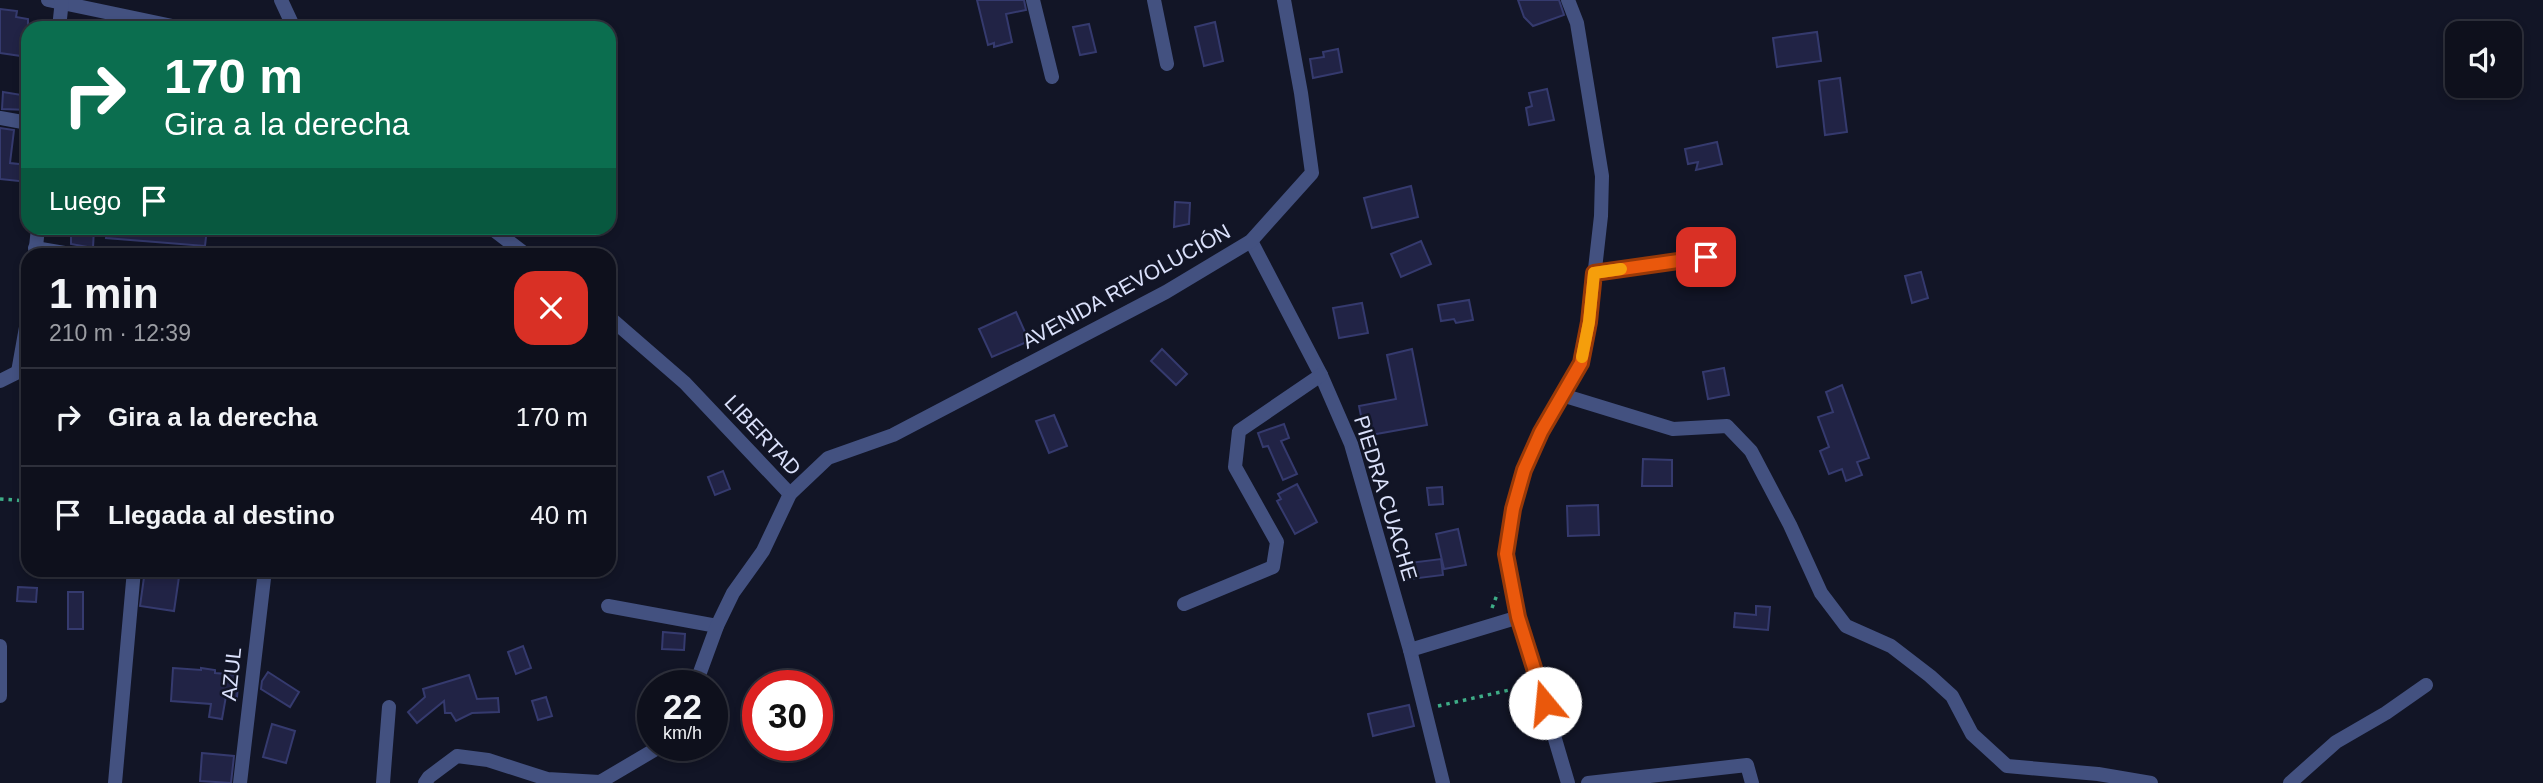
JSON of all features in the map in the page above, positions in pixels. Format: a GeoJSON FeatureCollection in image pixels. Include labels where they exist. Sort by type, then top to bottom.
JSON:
{"type":"FeatureCollection","features":[{"type":"Feature","properties":{"kind":"street"},"geometry":{"type":"LineString","coordinates":[[281,0],[291,21]]}},
{"type":"Feature","properties":{"kind":"street"},"geometry":{"type":"LineString","coordinates":[[1033,0],[1052,77]]}},
{"type":"Feature","properties":{"kind":"street"},"geometry":{"type":"LineString","coordinates":[[1154,0],[1167,64]]}},
{"type":"Feature","properties":{"kind":"street","name":"AVENIDA REVOLUCIÓN"},"geometry":{"type":"LineString","coordinates":[[790,494],[828,458],[893,435],[1166,292],[1251,241],[1312,173],[1284,0]]}},
{"type":"Feature","properties":{"kind":"street"},"geometry":{"type":"LineString","coordinates":[[1568,0],[1577,23],[1602,176],[1601,216],[1589,322],[1581,363],[1541,432],[1524,470],[1513,509],[1506,554],[1518,617],[1568,783]]}},
{"type":"Feature","properties":{"kind":"street"},"geometry":{"type":"LineString","coordinates":[[58,21],[57,1],[150,21]]}},
{"type":"Feature","properties":{"kind":"street"},"geometry":{"type":"LineString","coordinates":[[0,118],[21,122]]}},
{"type":"Feature","properties":{"kind":"street"},"geometry":{"type":"LineString","coordinates":[[500,235],[517,248]]}},
{"type":"Feature","properties":{"kind":"street","name":"PIEDRA CUACHE"},"geometry":{"type":"LineString","coordinates":[[1251,241],[1321,374],[1351,444],[1410,650],[1443,783]]}},
{"type":"Feature","properties":{"kind":"street"},"geometry":{"type":"LineString","coordinates":[[1594,273],[1706,257]]}},
{"type":"Feature","properties":{"kind":"street","name":"LIBERTAD"},"geometry":{"type":"LineString","coordinates":[[616,325],[685,383],[790,494],[763,551],[733,593],[701,670]]}},
{"type":"Feature","properties":{"kind":"street"},"geometry":{"type":"LineString","coordinates":[[0,381],[21,374]]}},
{"type":"Feature","properties":{"kind":"street"},"geometry":{"type":"LineString","coordinates":[[1184,604],[1273,567],[1277,542],[1235,467],[1239,431],[1321,374]]}},
{"type":"Feature","properties":{"kind":"street"},"geometry":{"type":"LineString","coordinates":[[1562,395],[1673,429],[1727,426],[1751,451],[1790,525],[1821,593],[1846,626],[1891,646],[1937,682],[1952,696],[1972,734],[2007,766],[2098,774],[2151,783]]}},
{"type":"Feature","properties":{"kind":"street"},"geometry":{"type":"LineString","coordinates":[[115,783],[133,577]]}},
{"type":"Feature","properties":{"kind":"street","name":"AZUL"},"geometry":{"type":"LineString","coordinates":[[240,783],[264,577]]}},
{"type":"Feature","properties":{"kind":"street"},"geometry":{"type":"LineString","coordinates":[[608,606],[717,626]]}},
{"type":"Feature","properties":{"kind":"street"},"geometry":{"type":"LineString","coordinates":[[1410,650],[1518,617]]}},
{"type":"Feature","properties":{"kind":"street"},"geometry":{"type":"LineString","coordinates":[[0,646],[0,696]]}},
{"type":"Feature","properties":{"kind":"street"},"geometry":{"type":"LineString","coordinates":[[2290,783],[2336,743],[2426,685]]}},
{"type":"Feature","properties":{"kind":"street"},"geometry":{"type":"LineString","coordinates":[[383,783],[389,707]]}},
{"type":"Feature","properties":{"kind":"street"},"geometry":{"type":"LineString","coordinates":[[425,783],[457,756],[488,760],[547,779],[600,782],[637,760]]}},
{"type":"Feature","properties":{"kind":"street"},"geometry":{"type":"LineString","coordinates":[[1588,783],[1747,765],[1752,783]]}},
{"type":"Feature","properties":{"kind":"path"},"geometry":{"type":"LineString","coordinates":[[0,499],[21,500]]}},
{"type":"Feature","properties":{"kind":"path"},"geometry":{"type":"LineString","coordinates":[[1426,709],[1539,684]]}},
{"type":"Feature","properties":{"kind":"building"},"geometry":{"type":"Polygon","coordinates":[[[977,0],[1024,0],[1026,10],[1006,14],[1012,42],[994,47],[994,43],[988,45],[977,0]]]}},
{"type":"Feature","properties":{"kind":"building"},"geometry":{"type":"Polygon","coordinates":[[[1518,0],[1559,0],[1564,15],[1533,26],[1524,17],[1518,0]]]}},
{"type":"Feature","properties":{"kind":"building"},"geometry":{"type":"Polygon","coordinates":[[[0,9],[17,11],[16,17],[28,19],[21,21],[21,56],[0,53],[0,9]]]}},
{"type":"Feature","properties":{"kind":"building"},"geometry":{"type":"Polygon","coordinates":[[[1215,22],[1223,61],[1204,66],[1195,27],[1215,22]]]}},
{"type":"Feature","properties":{"kind":"building"},"geometry":{"type":"Polygon","coordinates":[[[1089,24],[1096,52],[1080,55],[1073,27],[1089,24]]]}},
{"type":"Feature","properties":{"kind":"building"},"geometry":{"type":"Polygon","coordinates":[[[1817,32],[1821,61],[1777,67],[1773,38],[1817,32]]]}},
{"type":"Feature","properties":{"kind":"building"},"geometry":{"type":"Polygon","coordinates":[[[1338,49],[1342,72],[1313,78],[1310,59],[1324,57],[1323,52],[1338,49]]]}},
{"type":"Feature","properties":{"kind":"building"},"geometry":{"type":"Polygon","coordinates":[[[1840,78],[1847,132],[1825,135],[1819,81],[1840,78]]]}},
{"type":"Feature","properties":{"kind":"building"},"geometry":{"type":"Polygon","coordinates":[[[1547,89],[1554,120],[1529,125],[1526,108],[1532,106],[1529,93],[1547,89]]]}},
{"type":"Feature","properties":{"kind":"building"},"geometry":{"type":"Polygon","coordinates":[[[3,92],[21,95],[21,110],[2,109],[3,92]]]}},
{"type":"Feature","properties":{"kind":"building"},"geometry":{"type":"Polygon","coordinates":[[[0,128],[14,130],[10,163],[21,164],[21,181],[0,179],[0,128]]]}},
{"type":"Feature","properties":{"kind":"building"},"geometry":{"type":"Polygon","coordinates":[[[1717,142],[1722,164],[1696,170],[1698,162],[1688,164],[1685,149],[1717,142]]]}},
{"type":"Feature","properties":{"kind":"building"},"geometry":{"type":"Polygon","coordinates":[[[1411,186],[1418,217],[1372,228],[1364,198],[1411,186]]]}},
{"type":"Feature","properties":{"kind":"building"},"geometry":{"type":"Polygon","coordinates":[[[1175,202],[1190,203],[1189,224],[1174,227],[1175,202]]]}},
{"type":"Feature","properties":{"kind":"building"},"geometry":{"type":"Polygon","coordinates":[[[71,235],[94,235],[93,248],[71,244],[71,235]]]}},
{"type":"Feature","properties":{"kind":"building"},"geometry":{"type":"Polygon","coordinates":[[[106,235],[206,235],[205,246],[106,238],[106,235]]]}},
{"type":"Feature","properties":{"kind":"building"},"geometry":{"type":"Polygon","coordinates":[[[1421,241],[1431,264],[1401,277],[1391,254],[1421,241]]]}},
{"type":"Feature","properties":{"kind":"building"},"geometry":{"type":"Polygon","coordinates":[[[1921,272],[1928,298],[1912,303],[1905,276],[1921,272]]]}},
{"type":"Feature","properties":{"kind":"building"},"geometry":{"type":"Polygon","coordinates":[[[1469,300],[1473,320],[1456,323],[1454,319],[1441,321],[1438,305],[1469,300]]]}},
{"type":"Feature","properties":{"kind":"building"},"geometry":{"type":"Polygon","coordinates":[[[1362,303],[1368,333],[1339,338],[1333,308],[1362,303]]]}},
{"type":"Feature","properties":{"kind":"building"},"geometry":{"type":"Polygon","coordinates":[[[1016,312],[1029,341],[992,357],[979,329],[1016,312]]]}},
{"type":"Feature","properties":{"kind":"building"},"geometry":{"type":"Polygon","coordinates":[[[1162,349],[1187,374],[1176,385],[1151,361],[1162,349]]]}},
{"type":"Feature","properties":{"kind":"building"},"geometry":{"type":"Polygon","coordinates":[[[1412,349],[1427,425],[1365,436],[1359,406],[1396,399],[1387,355],[1412,349]]]}},
{"type":"Feature","properties":{"kind":"building"},"geometry":{"type":"Polygon","coordinates":[[[1724,368],[1729,395],[1708,399],[1703,372],[1724,368]]]}},
{"type":"Feature","properties":{"kind":"building"},"geometry":{"type":"Polygon","coordinates":[[[1842,385],[1869,458],[1857,462],[1862,475],[1846,481],[1842,469],[1829,474],[1820,451],[1829,447],[1818,417],[1833,412],[1826,392],[1842,385]]]}},
{"type":"Feature","properties":{"kind":"building"},"geometry":{"type":"Polygon","coordinates":[[[1054,415],[1067,446],[1049,453],[1036,421],[1054,415]]]}},
{"type":"Feature","properties":{"kind":"building"},"geometry":{"type":"Polygon","coordinates":[[[1284,424],[1289,438],[1281,441],[1297,474],[1283,480],[1268,446],[1263,447],[1258,433],[1284,424]]]}},
{"type":"Feature","properties":{"kind":"building"},"geometry":{"type":"Polygon","coordinates":[[[1643,459],[1672,460],[1672,486],[1642,486],[1643,459]]]}},
{"type":"Feature","properties":{"kind":"building"},"geometry":{"type":"Polygon","coordinates":[[[723,471],[730,489],[715,495],[708,477],[723,471]]]}},
{"type":"Feature","properties":{"kind":"building"},"geometry":{"type":"Polygon","coordinates":[[[1297,484],[1317,522],[1295,534],[1277,501],[1281,499],[1278,494],[1297,484]]]}},
{"type":"Feature","properties":{"kind":"building"},"geometry":{"type":"Polygon","coordinates":[[[1442,487],[1443,504],[1429,505],[1427,488],[1442,487]]]}},
{"type":"Feature","properties":{"kind":"building"},"geometry":{"type":"Polygon","coordinates":[[[1598,505],[1599,535],[1568,536],[1567,506],[1598,505]]]}},
{"type":"Feature","properties":{"kind":"building"},"geometry":{"type":"Polygon","coordinates":[[[1458,529],[1466,565],[1444,569],[1436,534],[1458,529]]]}},
{"type":"Feature","properties":{"kind":"building"},"geometry":{"type":"Polygon","coordinates":[[[1441,559],[1443,575],[1403,580],[1401,564],[1441,559]]]}},
{"type":"Feature","properties":{"kind":"building"},"geometry":{"type":"Polygon","coordinates":[[[144,577],[179,577],[174,611],[140,606],[144,577]]]}},
{"type":"Feature","properties":{"kind":"building"},"geometry":{"type":"Polygon","coordinates":[[[18,587],[37,588],[36,602],[17,601],[18,587]]]}},
{"type":"Feature","properties":{"kind":"building"},"geometry":{"type":"Polygon","coordinates":[[[68,592],[83,592],[83,629],[68,629],[68,592]]]}},
{"type":"Feature","properties":{"kind":"building"},"geometry":{"type":"Polygon","coordinates":[[[1756,606],[1770,607],[1768,630],[1734,627],[1735,613],[1756,615],[1756,606]]]}},
{"type":"Feature","properties":{"kind":"building"},"geometry":{"type":"Polygon","coordinates":[[[663,632],[685,634],[684,650],[662,649],[663,632]]]}},
{"type":"Feature","properties":{"kind":"building"},"geometry":{"type":"Polygon","coordinates":[[[523,646],[531,668],[516,674],[508,652],[523,646]]]}},
{"type":"Feature","properties":{"kind":"building"},"geometry":{"type":"Polygon","coordinates":[[[173,668],[201,668],[215,670],[215,673],[239,675],[237,697],[226,696],[222,719],[209,717],[211,704],[171,701],[173,668]]]}},
{"type":"Feature","properties":{"kind":"building"},"geometry":{"type":"Polygon","coordinates":[[[268,672],[299,692],[290,707],[261,689],[262,681],[268,672]]]}},
{"type":"Feature","properties":{"kind":"building"},"geometry":{"type":"Polygon","coordinates":[[[469,675],[477,699],[498,698],[499,712],[472,713],[456,721],[451,713],[445,713],[444,701],[417,723],[408,712],[425,697],[423,689],[469,675]]]}},
{"type":"Feature","properties":{"kind":"building"},"geometry":{"type":"Polygon","coordinates":[[[546,697],[552,716],[538,720],[532,701],[546,697]]]}},
{"type":"Feature","properties":{"kind":"building"},"geometry":{"type":"Polygon","coordinates":[[[1409,705],[1414,726],[1373,736],[1368,714],[1409,705]]]}},
{"type":"Feature","properties":{"kind":"building"},"geometry":{"type":"Polygon","coordinates":[[[272,724],[295,731],[286,763],[263,757],[272,724]]]}},
{"type":"Feature","properties":{"kind":"building"},"geometry":{"type":"Polygon","coordinates":[[[202,753],[234,756],[231,783],[200,781],[202,753]]]}},
{"type":"Feature","properties":{"kind":"slow traffic"},"geometry":{"type":"LineString","coordinates":[[1582,357],[1594,273],[1621,269]]}},
{"type":"Feature","properties":{"kind":"route"},"geometry":{"type":"LineString","coordinates":[[1545,703],[1518,617],[1506,554],[1513,509],[1524,470],[1541,432],[1581,363],[1594,273],[1706,257]]}}]}
